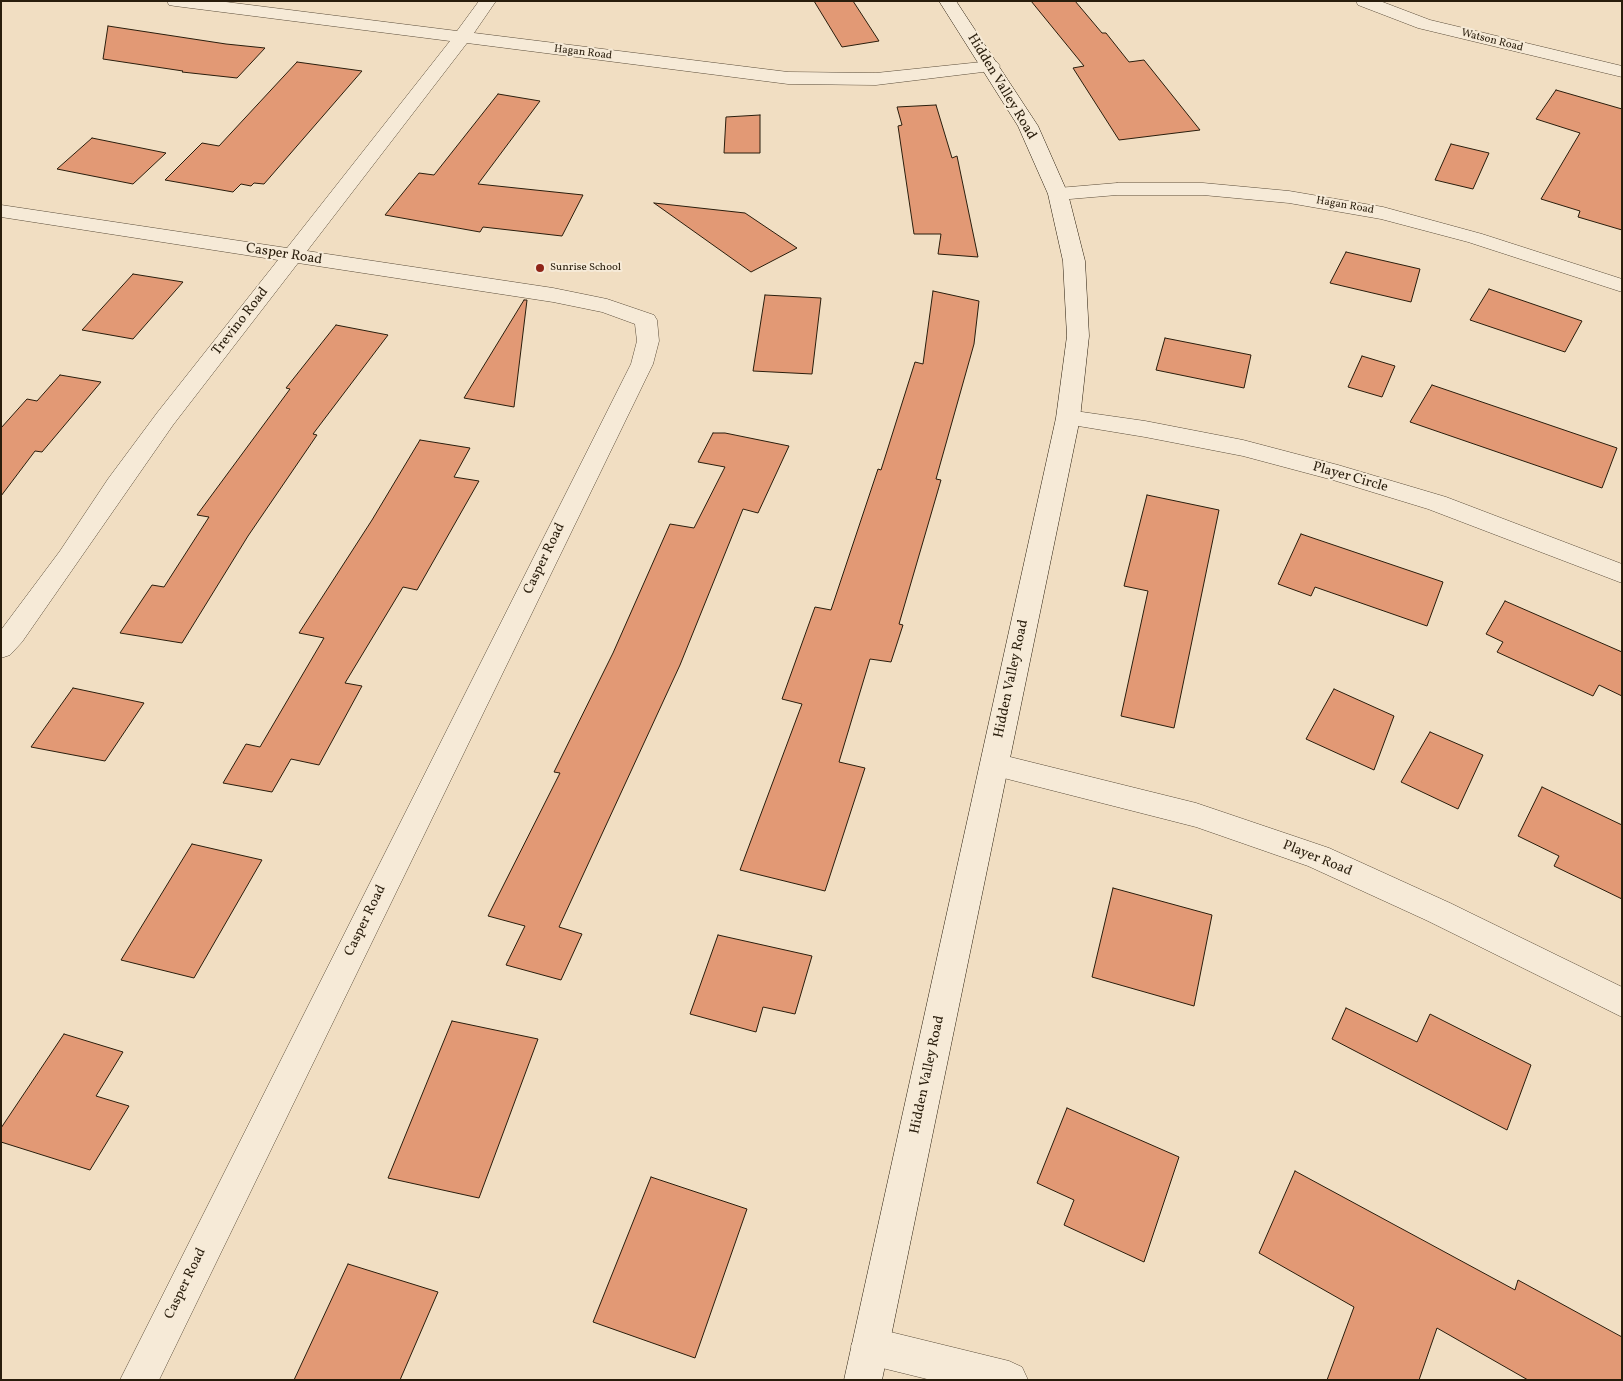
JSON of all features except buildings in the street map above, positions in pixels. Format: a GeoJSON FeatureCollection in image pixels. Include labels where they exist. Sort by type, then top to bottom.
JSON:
{"type":"FeatureCollection","features":[{"type":"Feature","properties":{"kind":"street","name":"Hagan Road"},"geometry":{"type":"LineString","coordinates":[[175,1],[788,78],[876,79],[991,66]]}},
{"type":"Feature","properties":{"kind":"street","name":"Trevino Road"},"geometry":{"type":"LineString","coordinates":[[1,648],[12,636],[69,558],[117,485],[165,418],[462,38],[488,1]]}},
{"type":"Feature","properties":{"kind":"street","name":"Hidden Valley Road"},"geometry":{"type":"LineString","coordinates":[[867,1363],[1068,418],[1078,336],[1074,261],[1058,194],[1028,126],[991,66],[947,1]]}},
{"type":"Feature","properties":{"kind":"street","name":"Watson Road"},"geometry":{"type":"LineString","coordinates":[[1364,1],[1433,26],[1622,72]]}},
{"type":"Feature","properties":{"kind":"street","name":"Hagan Road"},"geometry":{"type":"LineString","coordinates":[[1058,194],[1117,189],[1203,189],[1289,197],[1401,218],[1475,238],[1622,286]]}},
{"type":"Feature","properties":{"kind":"street","name":"Casper Road"},"geometry":{"type":"LineString","coordinates":[[1,211],[554,295],[607,306],[646,320],[648,341],[642,364],[139,1380]]}},
{"type":"Feature","properties":{"kind":"street","name":"Player Circle"},"geometry":{"type":"LineString","coordinates":[[1068,418],[1145,429],[1243,448],[1338,473],[1437,503],[1622,574]]}},
{"type":"Feature","properties":{"kind":"street","name":"Player Road"},"geometry":{"type":"LineString","coordinates":[[994,765],[1196,815],[1318,857],[1439,912],[1622,1003]]}},
{"type":"Feature","properties":{"kind":"street"},"geometry":{"type":"LineString","coordinates":[[867,1363],[1009,1380]]}},
{"type":"Feature","properties":{"kind":"place","name":"Sunrise School"},"geometry":{"type":"Point","coordinates":[540,268]}}]}
